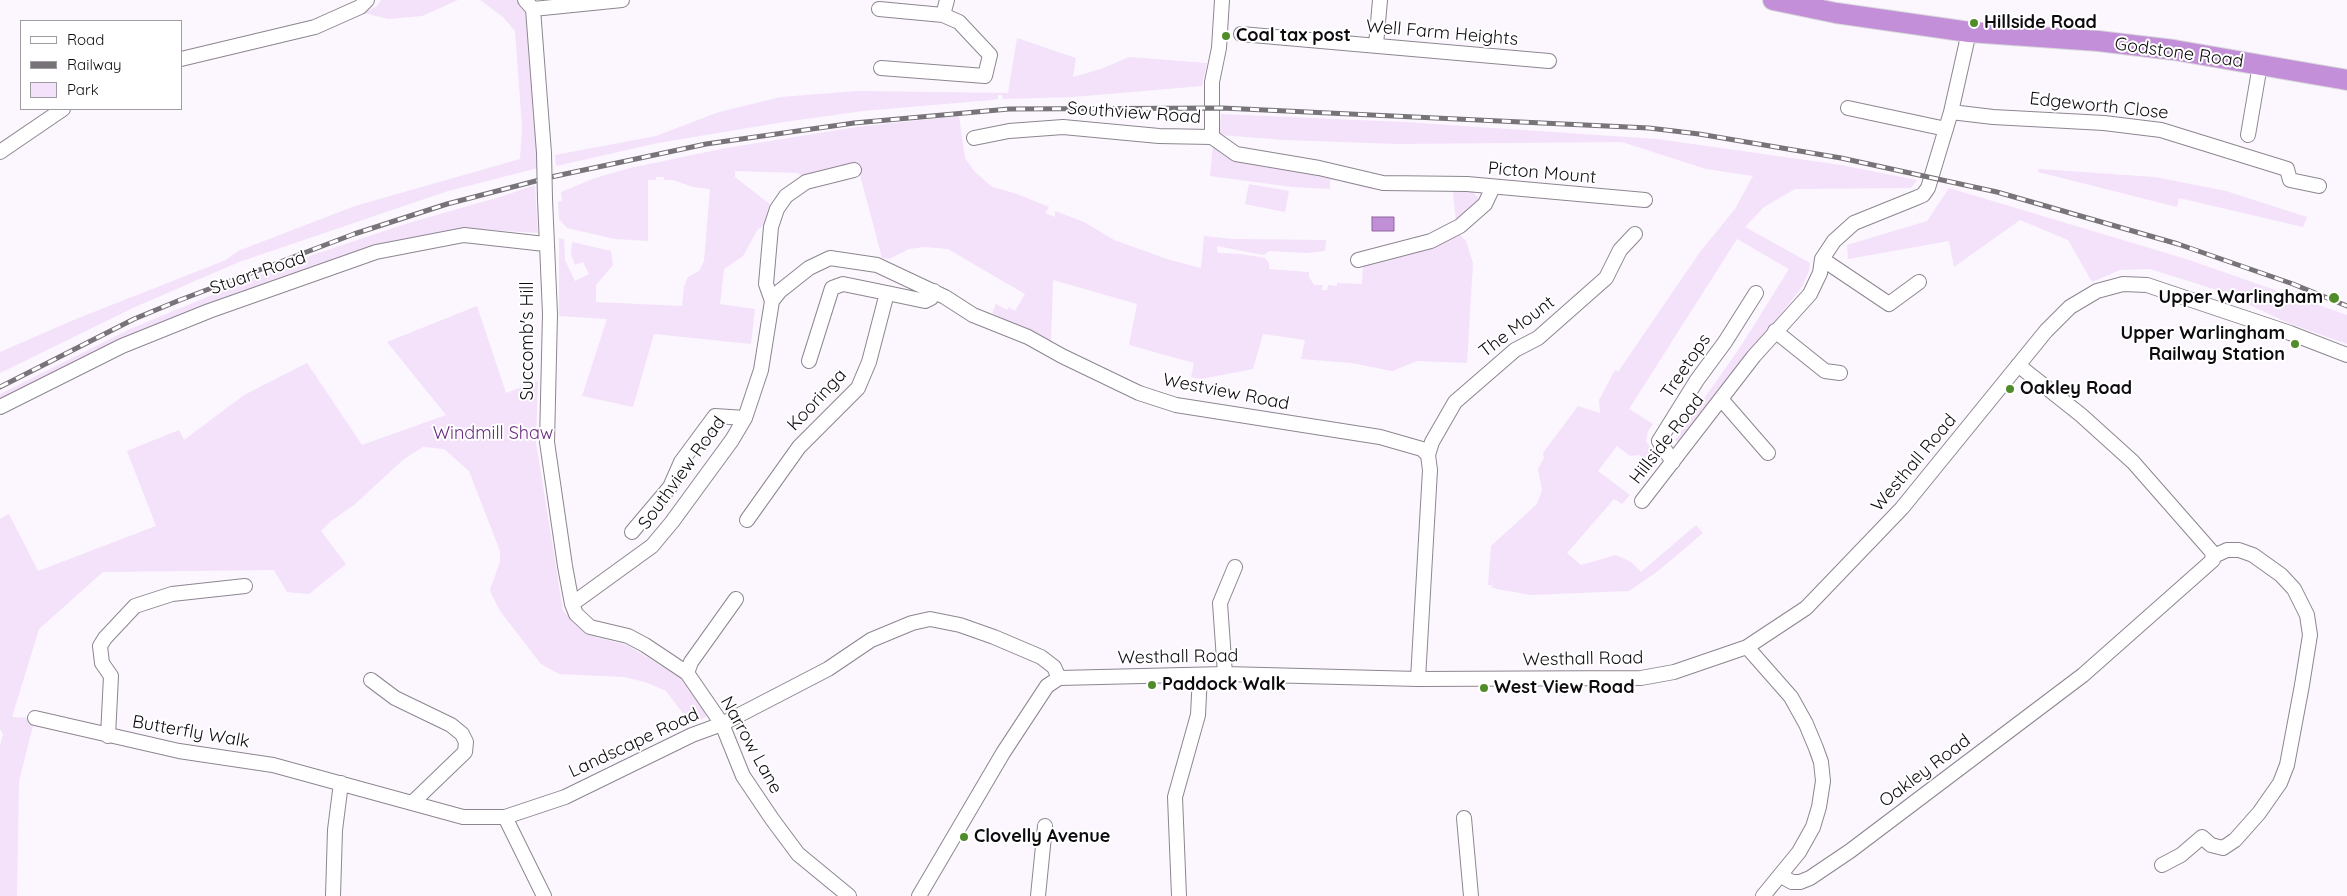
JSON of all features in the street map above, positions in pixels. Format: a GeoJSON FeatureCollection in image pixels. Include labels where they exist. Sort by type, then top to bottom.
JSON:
{"type":"FeatureCollection","features":[{"type":"Feature","properties":{"kind":"highway","name":"Godstone Road"},"geometry":{"type":"LineString","coordinates":[[1773,0],[1836,13],[1969,32],[2098,41],[2174,50],[2347,80]]}},
{"type":"Feature","properties":{"kind":"street"},"geometry":{"type":"LineString","coordinates":[[182,59],[315,27],[360,7],[368,0]]}},
{"type":"Feature","properties":{"kind":"street"},"geometry":{"type":"LineString","coordinates":[[529,4],[622,0]]}},
{"type":"Feature","properties":{"kind":"street"},"geometry":{"type":"LineString","coordinates":[[943,15],[947,0]]}},
{"type":"Feature","properties":{"kind":"street"},"geometry":{"type":"LineString","coordinates":[[1212,137],[1212,82],[1219,48],[1222,0]]}},
{"type":"Feature","properties":{"kind":"street"},"geometry":{"type":"LineString","coordinates":[[1376,45],[1380,0]]}},
{"type":"Feature","properties":{"kind":"street","name":"Succomb's Hill"},"geometry":{"type":"LineString","coordinates":[[529,4],[544,153],[545,244],[550,314],[548,442],[572,604],[576,614],[590,627],[628,636],[687,673]]}},
{"type":"Feature","properties":{"kind":"street"},"geometry":{"type":"LineString","coordinates":[[879,9],[943,15],[958,22],[990,55],[985,76],[881,68]]}},
{"type":"Feature","properties":{"kind":"street","name":"Hillside Road"},"geometry":{"type":"LineString","coordinates":[[1642,501],[1775,331],[1810,294],[1820,273],[1822,259],[1834,240],[1854,223],[1923,195],[1928,188],[1951,112],[1969,32]]}},
{"type":"Feature","properties":{"kind":"street","name":"Well Farm Heights"},"geometry":{"type":"LineString","coordinates":[[1241,34],[1549,61]]}},
{"type":"Feature","properties":{"kind":"street"},"geometry":{"type":"LineString","coordinates":[[2248,135],[2260,65]]}},
{"type":"Feature","properties":{"kind":"street"},"geometry":{"type":"LineString","coordinates":[[1848,108],[1946,129]]}},
{"type":"Feature","properties":{"kind":"street"},"geometry":{"type":"LineString","coordinates":[[0,152],[62,110]]}},
{"type":"Feature","properties":{"kind":"street","name":"Edgeworth Close"},"geometry":{"type":"LineString","coordinates":[[1951,112],[1993,117],[2104,122],[2161,130],[2286,169],[2290,180],[2319,186]]}},
{"type":"Feature","properties":{"kind":"street","name":"Southview Road"},"geometry":{"type":"LineString","coordinates":[[974,138],[1009,131],[1063,127],[1159,136],[1212,137],[1236,154],[1319,168],[1383,183],[1435,184]]}},
{"type":"Feature","properties":{"kind":"street","name":"Southview Road"},"geometry":{"type":"LineString","coordinates":[[572,604],[652,546],[715,465],[745,418],[761,370],[772,301],[766,284],[771,227],[777,209],[786,196],[806,182],[854,170]]}},
{"type":"Feature","properties":{"kind":"street","name":"Picton Mount"},"geometry":{"type":"LineString","coordinates":[[1435,184],[1645,200]]}},
{"type":"Feature","properties":{"kind":"street"},"geometry":{"type":"LineString","coordinates":[[1358,260],[1431,241],[1460,226],[1485,204],[1493,188]]}},
{"type":"Feature","properties":{"kind":"street","name":"The Mount"},"geometry":{"type":"LineString","coordinates":[[1428,455],[1432,442],[1455,402],[1515,350],[1538,338],[1606,278],[1620,250],[1635,234]]}},
{"type":"Feature","properties":{"kind":"street","name":"Stuart Road"},"geometry":{"type":"LineString","coordinates":[[0,407],[122,346],[209,311],[376,252],[464,235],[545,244]]}},
{"type":"Feature","properties":{"kind":"street","name":"Westview Road"},"geometry":{"type":"LineString","coordinates":[[772,301],[780,291],[809,268],[830,258],[877,265],[934,291],[973,315],[1028,337],[1062,356],[1139,393],[1176,405],[1402,442],[1422,449],[1428,455]]}},
{"type":"Feature","properties":{"kind":"street"},"geometry":{"type":"LineString","coordinates":[[1822,259],[1888,304],[1919,282]]}},
{"type":"Feature","properties":{"kind":"street","name":"Kooringa"},"geometry":{"type":"LineString","coordinates":[[809,361],[832,288],[843,284],[925,301],[931,298],[934,291]]}},
{"type":"Feature","properties":{"kind":"street","name":"Westhall Road"},"geometry":{"type":"LineString","coordinates":[[1059,678],[1224,674],[1418,679],[1641,678],[1706,662],[1747,647],[1806,608],[1902,508],[2046,331],[2070,307],[2097,291],[2123,284],[2148,285],[2290,333],[2347,355]]}},
{"type":"Feature","properties":{"kind":"street","name":"Treetops"},"geometry":{"type":"LineString","coordinates":[[1673,462],[1659,440],[1756,292]]}},
{"type":"Feature","properties":{"kind":"street","name":"Kooringa"},"geometry":{"type":"LineString","coordinates":[[747,520],[799,447],[858,388],[869,362],[887,293]]}},
{"type":"Feature","properties":{"kind":"street"},"geometry":{"type":"LineString","coordinates":[[1775,331],[1825,371],[1840,373]]}},
{"type":"Feature","properties":{"kind":"street"},"geometry":{"type":"LineString","coordinates":[[2018,365],[2112,441],[2214,556],[2227,550],[2246,552],[2281,575],[2294,589],[2308,615],[2310,636],[2302,685],[2287,765],[2280,782],[2258,813],[2235,840],[2223,848],[2211,845],[2202,837],[2181,855],[2162,865]]}},
{"type":"Feature","properties":{"kind":"street","name":"Hillside Road"},"geometry":{"type":"LineString","coordinates":[[1721,400],[1768,453]]}},
{"type":"Feature","properties":{"kind":"street"},"geometry":{"type":"LineString","coordinates":[[632,532],[670,486],[681,462],[715,416],[745,418]]}},
{"type":"Feature","properties":{"kind":"street"},"geometry":{"type":"LineString","coordinates":[[1418,679],[1430,470],[1428,455]]}},
{"type":"Feature","properties":{"kind":"street","name":"Oakley Road"},"geometry":{"type":"LineString","coordinates":[[1781,876],[1792,882],[1800,882],[1810,878],[1850,851],[2083,675],[2210,564],[2214,556]]}},
{"type":"Feature","properties":{"kind":"street"},"geometry":{"type":"LineString","coordinates":[[1224,674],[1220,603],[1235,567]]}},
{"type":"Feature","properties":{"kind":"street"},"geometry":{"type":"LineString","coordinates":[[108,736],[111,676],[102,663],[100,646],[105,638],[135,606],[172,594],[245,586]]}},
{"type":"Feature","properties":{"kind":"street"},"geometry":{"type":"LineString","coordinates":[[687,673],[691,662],[736,599]]}},
{"type":"Feature","properties":{"kind":"street","name":"Landscape Road"},"geometry":{"type":"LineString","coordinates":[[341,783],[463,817],[504,817],[565,797],[692,735],[722,724],[821,673],[872,640],[901,626],[930,619],[960,626],[1041,656],[1054,667],[1059,678]]}},
{"type":"Feature","properties":{"kind":"street"},"geometry":{"type":"LineString","coordinates":[[1747,647],[1791,697],[1806,724],[1821,762],[1823,781],[1819,807],[1813,827],[1799,852],[1763,896]]}},
{"type":"Feature","properties":{"kind":"street","name":"Narrow Lane"},"geometry":{"type":"LineString","coordinates":[[687,673],[722,724],[743,776],[772,819],[798,854],[849,896]]}},
{"type":"Feature","properties":{"kind":"street"},"geometry":{"type":"LineString","coordinates":[[1179,896],[1175,797],[1198,715],[1200,674]]}},
{"type":"Feature","properties":{"kind":"street"},"geometry":{"type":"LineString","coordinates":[[919,896],[1003,753],[1047,686],[1059,678]]}},
{"type":"Feature","properties":{"kind":"street"},"geometry":{"type":"LineString","coordinates":[[372,680],[395,698],[451,725],[462,734],[466,742],[465,752],[412,803]]}},
{"type":"Feature","properties":{"kind":"street","name":"Butterfly Walk"},"geometry":{"type":"LineString","coordinates":[[35,718],[179,751],[273,765],[341,783]]}},
{"type":"Feature","properties":{"kind":"street"},"geometry":{"type":"LineString","coordinates":[[333,896],[335,830],[341,783]]}},
{"type":"Feature","properties":{"kind":"street"},"geometry":{"type":"LineString","coordinates":[[504,817],[544,896]]}},
{"type":"Feature","properties":{"kind":"street"},"geometry":{"type":"LineString","coordinates":[[1464,818],[1471,896]]}},
{"type":"Feature","properties":{"kind":"street"},"geometry":{"type":"LineString","coordinates":[[1038,896],[1045,826]]}},
{"type":"Feature","properties":{"kind":"green space"},"geometry":{"type":"Polygon","coordinates":[[[381,0],[458,0],[422,16],[388,19],[364,13],[377,6],[381,0]]]}},
{"type":"Feature","properties":{"kind":"green space"},"geometry":{"type":"Polygon","coordinates":[[[480,0],[517,0],[528,11],[538,168],[448,191],[239,262],[135,307],[0,373],[0,352],[76,319],[226,260],[238,251],[355,206],[520,159],[522,127],[515,31],[503,17],[480,0]]]}},
{"type":"Feature","properties":{"kind":"green space"},"geometry":{"type":"Polygon","coordinates":[[[1017,38],[1076,58],[1073,77],[1101,69],[1129,57],[1207,63],[1202,86],[1073,97],[1003,99],[1002,95],[998,95],[998,99],[992,100],[863,111],[658,143],[556,166],[555,155],[656,136],[719,112],[781,97],[858,91],[1008,93],[1017,38]]]}},
{"type":"Feature","properties":{"kind":"green space"},"geometry":{"type":"Polygon","coordinates":[[[1221,114],[1404,122],[1657,139],[1841,165],[1917,180],[1911,188],[1795,189],[1764,207],[1745,227],[1810,263],[1809,271],[1802,287],[1680,443],[1675,440],[1741,346],[1789,269],[1737,239],[1629,409],[1653,424],[1648,431],[1646,441],[1658,461],[1654,468],[1639,455],[1630,456],[1617,446],[1598,471],[1630,495],[1622,504],[1614,499],[1567,553],[1581,565],[1616,555],[1631,562],[1641,572],[1696,525],[1703,533],[1658,571],[1629,591],[1531,595],[1497,589],[1491,587],[1493,585],[1488,585],[1491,546],[1537,504],[1542,490],[1538,469],[1544,458],[1543,453],[1578,406],[1600,413],[1599,400],[1615,370],[1618,372],[1700,252],[1735,209],[1753,176],[1706,169],[1622,142],[1397,144],[1286,140],[1219,135],[1221,114]]]}},
{"type":"Feature","properties":{"kind":"green space"},"geometry":{"type":"Polygon","coordinates":[[[959,116],[965,158],[974,171],[992,187],[1014,193],[1049,207],[1045,213],[1055,217],[1055,211],[1084,222],[1114,240],[1170,260],[1201,268],[1204,236],[1232,239],[1326,240],[1325,251],[1307,253],[1269,251],[1264,255],[1217,246],[1217,249],[1218,253],[1265,258],[1269,263],[1269,269],[1309,272],[1309,277],[1314,285],[1323,285],[1322,290],[1327,290],[1328,285],[1337,286],[1337,283],[1362,284],[1363,265],[1459,234],[1466,241],[1473,263],[1467,363],[1417,361],[1392,371],[1352,363],[1301,359],[1305,340],[1263,334],[1253,369],[1201,379],[1191,377],[1194,363],[1129,345],[1137,304],[1053,280],[1051,343],[992,313],[996,304],[1007,310],[1009,307],[1015,311],[1025,294],[948,249],[924,247],[909,249],[889,259],[882,258],[860,175],[806,189],[799,173],[735,171],[735,177],[772,206],[766,224],[758,229],[743,256],[724,269],[720,304],[755,309],[751,344],[654,334],[633,407],[582,396],[607,319],[559,316],[559,238],[564,239],[565,260],[575,281],[589,274],[583,262],[575,265],[571,254],[572,242],[611,251],[613,265],[596,285],[596,302],[682,306],[684,287],[688,277],[699,271],[704,261],[710,189],[693,187],[673,180],[664,180],[664,177],[648,180],[648,241],[615,239],[567,228],[559,219],[558,202],[562,201],[561,192],[595,178],[630,168],[726,148],[857,127],[959,116]]]}},
{"type":"Feature","properties":{"kind":"green space"},"geometry":{"type":"Polygon","coordinates":[[[1213,144],[1221,153],[1239,160],[1323,175],[1372,187],[1463,189],[1473,192],[1480,200],[1456,222],[1453,191],[1370,189],[1336,180],[1330,180],[1330,189],[1292,187],[1210,176],[1213,144]]]}},
{"type":"Feature","properties":{"kind":"green space"},"geometry":{"type":"Polygon","coordinates":[[[2038,169],[2155,177],[2226,191],[2307,217],[2303,227],[2179,198],[2177,207],[2038,172],[2038,169]]]}},
{"type":"Feature","properties":{"kind":"green space"},"geometry":{"type":"Polygon","coordinates":[[[1249,184],[1289,191],[1285,212],[1245,204],[1249,184]]]}},
{"type":"Feature","properties":{"kind":"green space"},"geometry":{"type":"Polygon","coordinates":[[[535,185],[538,233],[461,228],[372,247],[188,311],[66,368],[0,402],[0,394],[130,329],[289,263],[405,224],[535,185]]]}},
{"type":"Feature","properties":{"kind":"green space"},"geometry":{"type":"Polygon","coordinates":[[[1949,188],[2186,259],[2347,315],[2347,344],[2288,323],[2220,291],[2150,269],[2120,270],[2092,282],[2068,240],[2020,220],[1954,267],[1949,241],[1848,259],[1847,245],[1927,221],[1949,188]]]}},
{"type":"Feature","properties":{"kind":"green space","name":"Windmill Shaw"},"geometry":{"type":"Polygon","coordinates":[[[477,306],[506,393],[538,381],[536,442],[563,611],[588,635],[627,645],[683,679],[706,713],[706,717],[695,722],[688,720],[666,691],[645,682],[624,677],[559,674],[541,664],[500,611],[490,590],[500,562],[500,551],[469,471],[444,449],[423,447],[404,459],[354,505],[331,521],[321,531],[346,564],[309,594],[287,592],[274,570],[103,572],[39,629],[12,717],[35,718],[19,781],[17,896],[0,896],[0,746],[3,734],[0,729],[0,519],[9,514],[38,571],[156,526],[127,451],[179,430],[184,440],[244,395],[307,363],[362,445],[446,415],[387,342],[477,306]]]}},
{"type":"Feature","properties":{"kind":"shaded area"},"geometry":{"type":"Polygon","coordinates":[[[1372,217],[1394,217],[1394,231],[1372,231],[1372,217]]]}},
{"type":"Feature","properties":{"kind":"railway"},"geometry":{"type":"LineString","coordinates":[[0,387],[134,319],[180,300],[354,234],[447,204],[551,177],[706,144],[854,123],[1009,109],[1222,108],[1649,128],[1699,134],[1841,158],[1997,192],[2178,244],[2293,284],[2347,306]]}},
{"type":"Feature","properties":{"kind":"place","name":"Hillside Road"},"geometry":{"type":"Point","coordinates":[1974,23]}},
{"type":"Feature","properties":{"kind":"place","name":"Coal tax post"},"geometry":{"type":"Point","coordinates":[1226,36]}},
{"type":"Feature","properties":{"kind":"place","name":"Upper Warlingham"},"geometry":{"type":"Point","coordinates":[2334,298]}},
{"type":"Feature","properties":{"kind":"place","name":"Upper Warlingham Railway Station"},"geometry":{"type":"Point","coordinates":[2295,344]}},
{"type":"Feature","properties":{"kind":"place","name":"Oakley Road"},"geometry":{"type":"Point","coordinates":[2010,389]}},
{"type":"Feature","properties":{"kind":"place","name":"Paddock Walk"},"geometry":{"type":"Point","coordinates":[1152,685]}},
{"type":"Feature","properties":{"kind":"place","name":"West View Road"},"geometry":{"type":"Point","coordinates":[1484,688]}},
{"type":"Feature","properties":{"kind":"place","name":"Clovelly Avenue"},"geometry":{"type":"Point","coordinates":[964,837]}}]}
